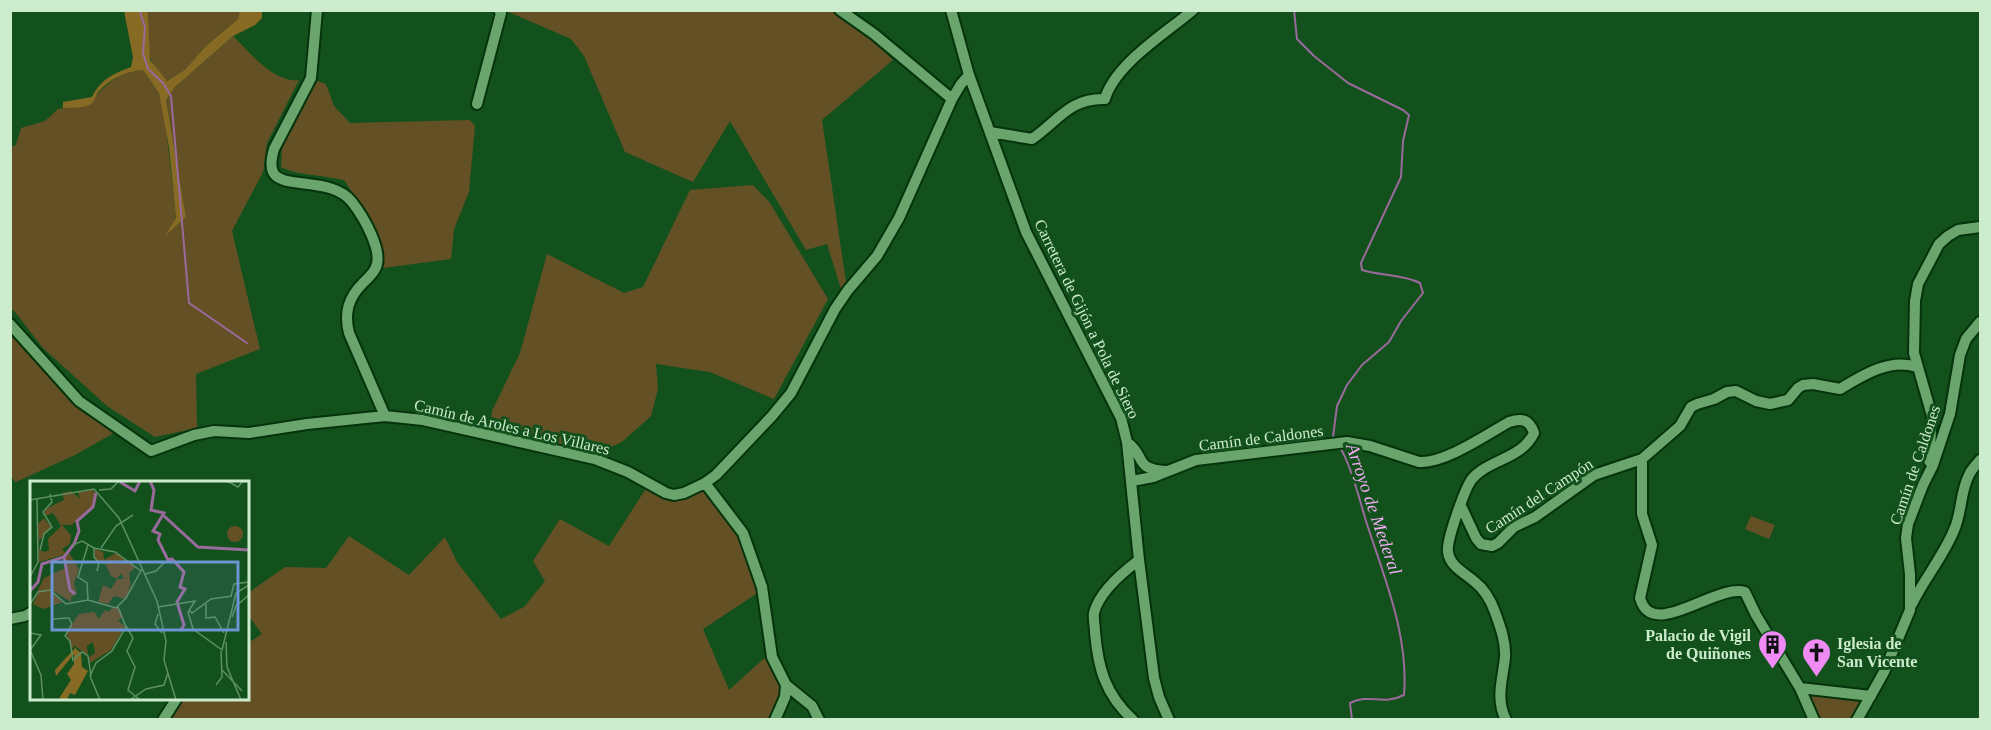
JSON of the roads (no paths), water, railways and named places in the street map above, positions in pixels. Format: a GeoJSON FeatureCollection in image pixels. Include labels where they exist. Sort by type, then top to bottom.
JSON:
{"type":"FeatureCollection","features":[{"type":"Feature","properties":{"kind":"street"},"geometry":{"type":"LineString","coordinates":[[317,10],[311,78],[274,149],[271,162],[273,172],[279,179],[340,190],[352,201],[378,250],[376,268],[354,294],[345,320],[386,416]]}},
{"type":"Feature","properties":{"kind":"street"},"geometry":{"type":"LineString","coordinates":[[477,104],[501,13],[499,10]]}},
{"type":"Feature","properties":{"kind":"street"},"geometry":{"type":"LineString","coordinates":[[840,10],[952,99]]}},
{"type":"Feature","properties":{"kind":"street","name":"Carretera de Gijón a Pola de Siero"},"geometry":{"type":"LineString","coordinates":[[951,10],[969,75],[1026,232],[1121,418],[1128,442],[1139,560],[1154,678],[1169,720]]}},
{"type":"Feature","properties":{"kind":"street"},"geometry":{"type":"LineString","coordinates":[[990,132],[1032,139],[1083,100],[1105,99],[1107,91],[1122,70],[1193,10]]}},
{"type":"Feature","properties":{"kind":"street","name":"Camín de Aroles a Los Villares"},"geometry":{"type":"LineString","coordinates":[[10,324],[80,401],[151,451],[194,435],[214,431],[249,433],[386,416],[423,420],[595,459],[628,472],[666,493],[674,495],[684,493],[716,475],[791,393],[835,309],[877,256],[900,218],[952,99],[969,75]]}},
{"type":"Feature","properties":{"kind":"street"},"geometry":{"type":"LineString","coordinates":[[1933,465],[1929,461],[1930,408],[1917,368],[1914,342],[1915,301],[1918,284],[1939,244],[1958,230],[1980,222]]}},
{"type":"Feature","properties":{"kind":"street"},"geometry":{"type":"LineString","coordinates":[[1958,230],[1980,226]]}},
{"type":"Feature","properties":{"kind":"street","name":"Camín de Caldones"},"geometry":{"type":"LineString","coordinates":[[1857,720],[1884,672],[1910,610],[1910,574],[1906,538],[1908,524],[1933,465],[1950,414],[1960,355],[1966,339],[1980,322]]}},
{"type":"Feature","properties":{"kind":"street"},"geometry":{"type":"LineString","coordinates":[[1914,342],[1900,363],[1917,368]]}},
{"type":"Feature","properties":{"kind":"street","name":"Camín del Campón"},"geometry":{"type":"LineString","coordinates":[[1461,506],[1476,538],[1481,544],[1492,546],[1514,527],[1535,517],[1587,479],[1642,459],[1680,426],[1691,407],[1727,392],[1736,391],[1756,401],[1770,404],[1784,402],[1803,385],[1813,384],[1840,389],[1872,372],[1900,363]]}},
{"type":"Feature","properties":{"kind":"street","name":"Camín de Caldones"},"geometry":{"type":"LineString","coordinates":[[1131,477],[1153,477],[1196,460],[1347,442],[1370,446],[1419,462],[1435,461],[1509,422],[1517,419],[1525,421],[1531,425],[1534,434],[1530,441],[1521,449],[1481,471],[1473,479],[1466,490],[1448,540],[1451,561],[1485,593],[1494,610],[1503,637],[1505,655],[1499,700],[1506,720]]}},
{"type":"Feature","properties":{"kind":"street"},"geometry":{"type":"LineString","coordinates":[[1128,442],[1145,467],[1169,471]]}},
{"type":"Feature","properties":{"kind":"street"},"geometry":{"type":"LineString","coordinates":[[1642,459],[1642,514],[1652,544],[1640,598],[1643,605],[1651,613],[1665,615],[1737,590],[1745,592],[1756,615],[1800,688],[1814,720]]}},
{"type":"Feature","properties":{"kind":"street"},"geometry":{"type":"LineString","coordinates":[[1910,610],[1922,584],[1946,548],[1958,522],[1969,473],[1980,460]]}},
{"type":"Feature","properties":{"kind":"street"},"geometry":{"type":"LineString","coordinates":[[1131,477],[1145,467]]}},
{"type":"Feature","properties":{"kind":"street"},"geometry":{"type":"LineString","coordinates":[[705,483],[743,533],[762,587],[772,657],[786,685],[812,706],[819,720]]}},
{"type":"Feature","properties":{"kind":"street"},"geometry":{"type":"LineString","coordinates":[[1133,720],[1107,689],[1099,664],[1094,613],[1106,590],[1139,560]]}},
{"type":"Feature","properties":{"kind":"street"},"geometry":{"type":"LineString","coordinates":[[10,619],[30,613]]}},
{"type":"Feature","properties":{"kind":"street"},"geometry":{"type":"LineString","coordinates":[[775,720],[785,697],[786,685]]}},
{"type":"Feature","properties":{"kind":"street"},"geometry":{"type":"LineString","coordinates":[[1800,688],[1871,696]]}},
{"type":"Feature","properties":{"kind":"street"},"geometry":{"type":"LineString","coordinates":[[163,720],[176,700]]}},
{"type":"Feature","properties":{"kind":"waterway"},"geometry":{"type":"LineString","coordinates":[[139,10],[145,27],[143,53],[148,69],[163,83],[171,96],[189,303],[247,343]]}},
{"type":"Feature","properties":{"kind":"waterway","name":"Arroyo de Mederal"},"geometry":{"type":"LineString","coordinates":[[1294,10],[1297,39],[1314,56],[1348,83],[1409,115],[1403,141],[1401,177],[1361,263],[1362,270],[1406,278],[1420,283],[1423,293],[1401,321],[1389,342],[1362,365],[1347,385],[1337,406],[1333,437],[1335,440]]}},
{"type":"Feature","properties":{"kind":"waterway","name":"Arroyo de Mederal"},"geometry":{"type":"LineString","coordinates":[[1340,447],[1352,474],[1394,606],[1405,673],[1404,695],[1389,699],[1357,700],[1350,703],[1352,720]]}},
{"type":"Feature","properties":{"kind":"place","name":"Palacio de Vigil de Quiñones"},"geometry":{"type":"Point","coordinates":[1772,670]}},
{"type":"Feature","properties":{"kind":"place","name":"Iglesia de San Vicente"},"geometry":{"type":"Point","coordinates":[1816,678]}}]}
